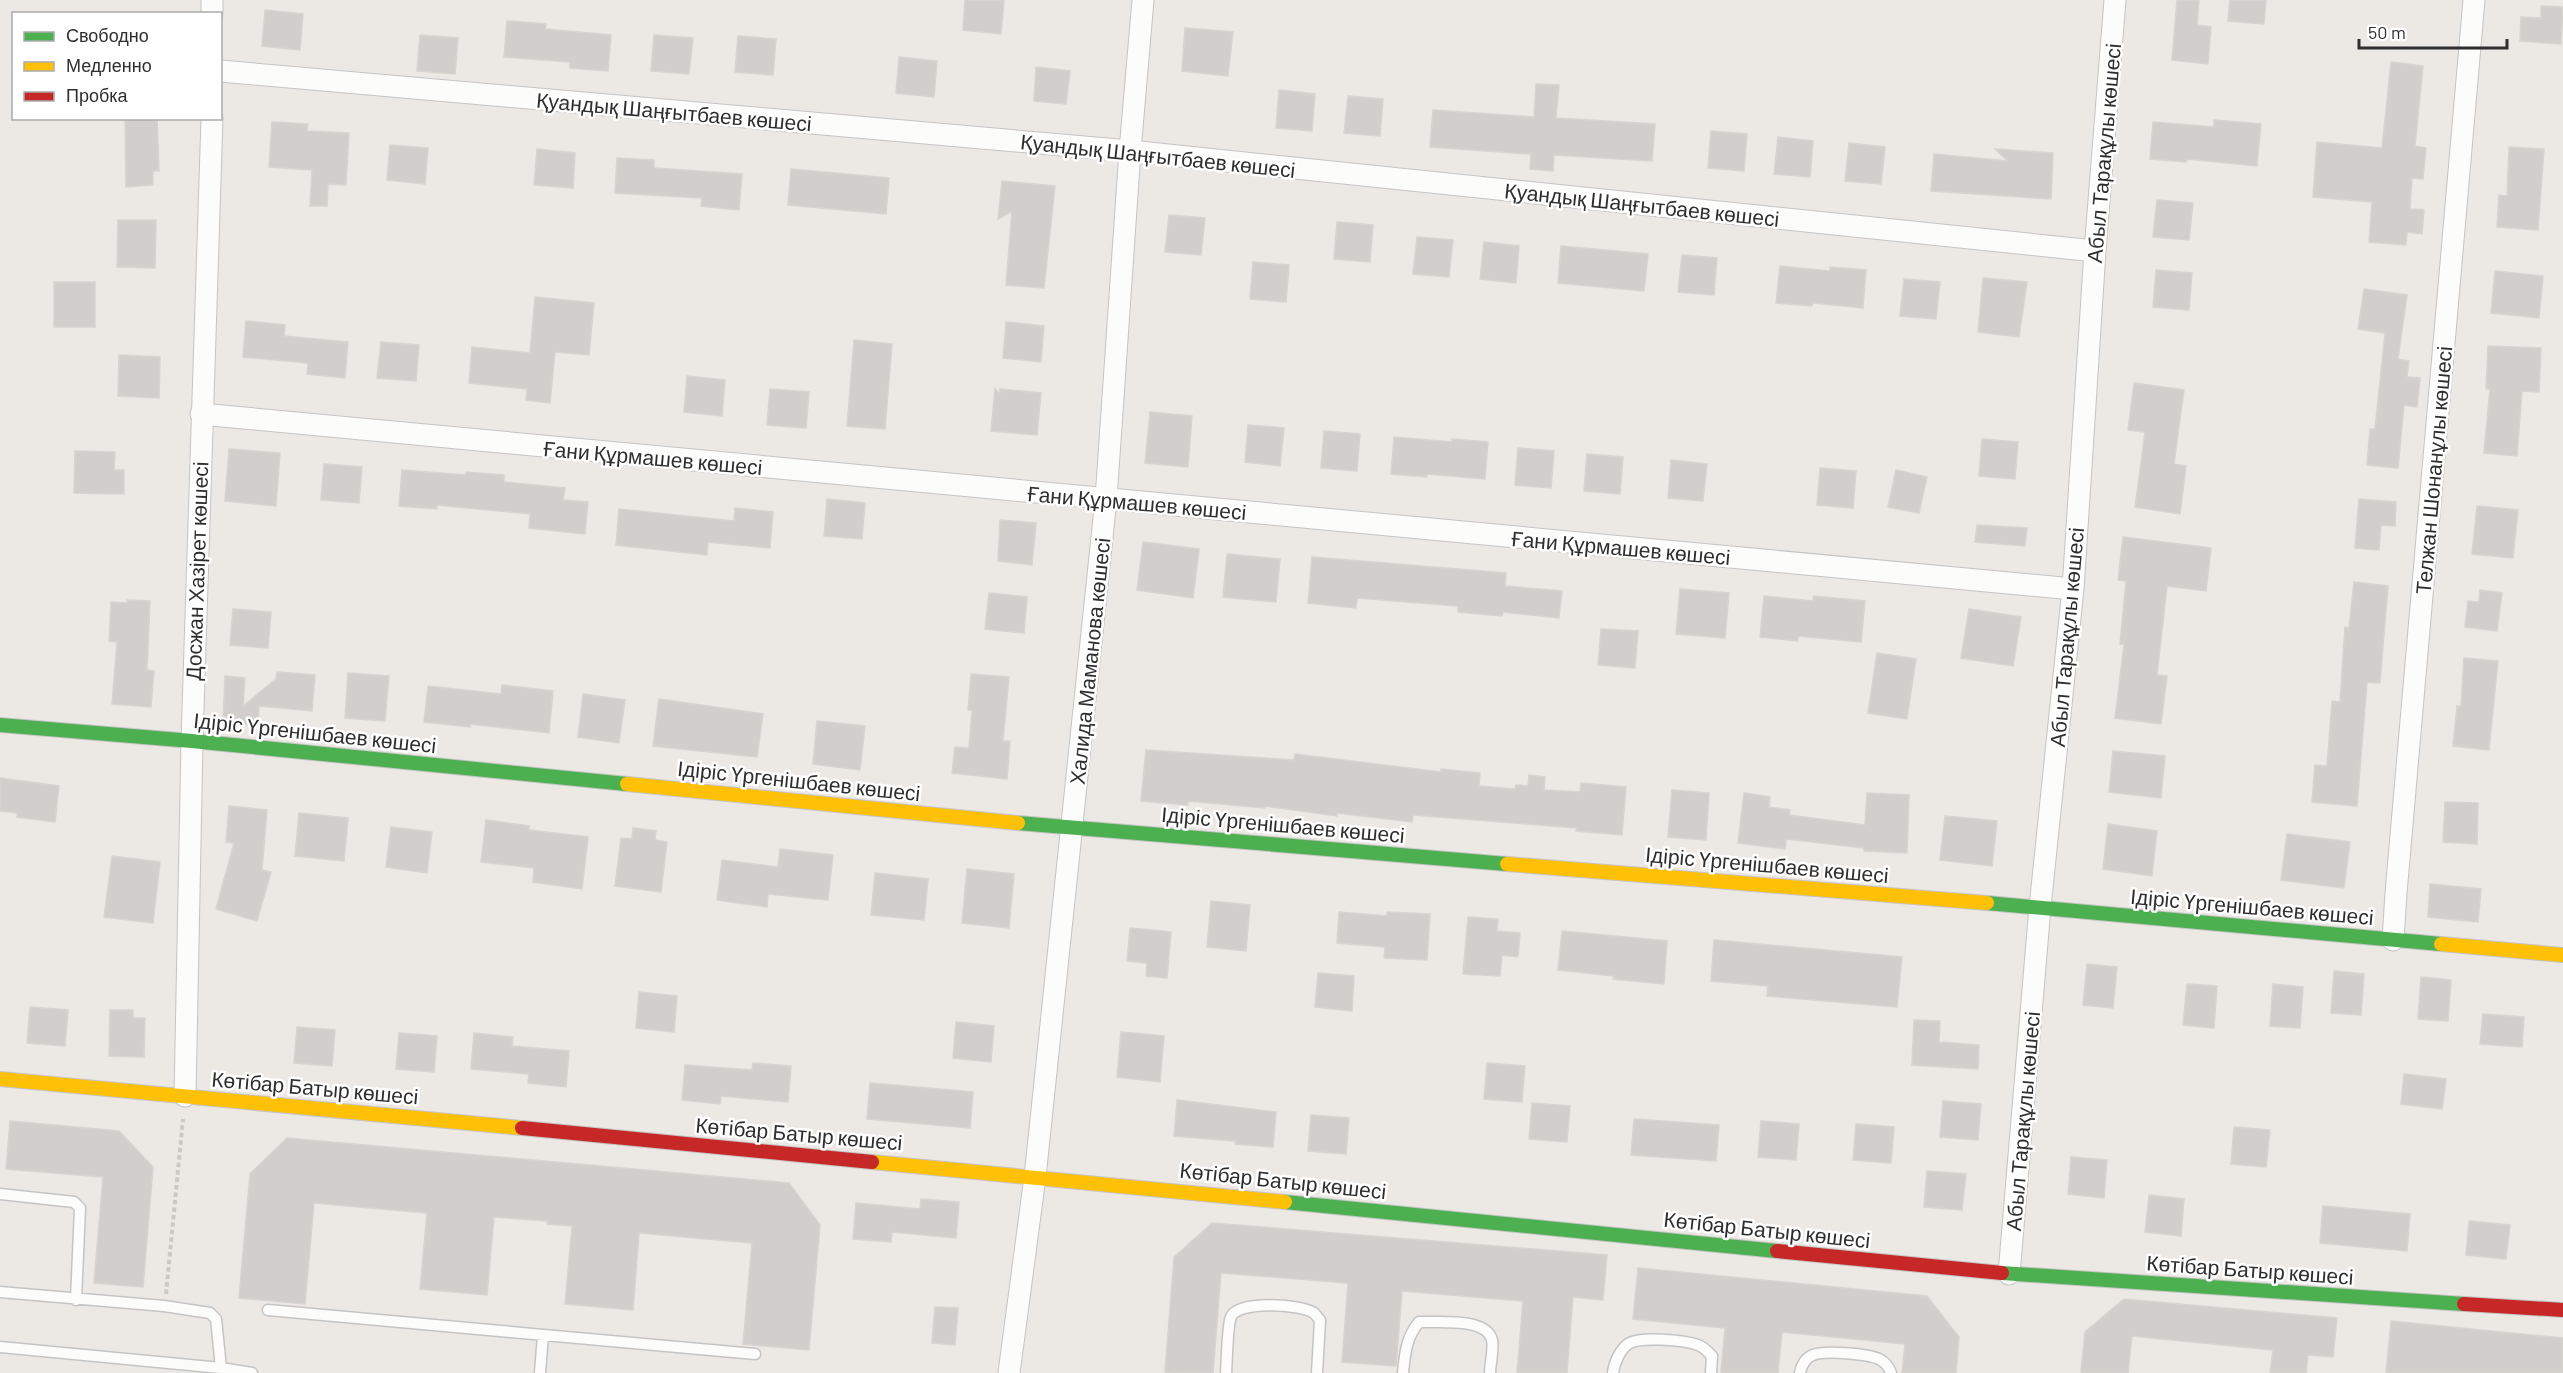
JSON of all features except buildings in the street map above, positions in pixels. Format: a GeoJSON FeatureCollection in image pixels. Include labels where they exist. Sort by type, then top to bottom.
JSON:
{"type":"FeatureCollection","features":[{"type":"Feature","properties":{"kind":"street","name":"Халида Маманова көшесі"},"geometry":{"type":"LineString","coordinates":[[1009,1373],[1035,1177],[1106,499],[1143,0]]}},
{"type":"Feature","properties":{"kind":"street","name":"Абыл Тарақұлы көшесі"},"geometry":{"type":"LineString","coordinates":[[2009,1274],[2040,907],[2073,589],[2095,252],[2115,0]]}},
{"type":"Feature","properties":{"kind":"street","name":"Телжан Шонанұлы көшесі"},"geometry":{"type":"LineString","coordinates":[[2394,940],[2396,893],[2474,0]]}},
{"type":"Feature","properties":{"kind":"street","name":"Қуандық Шаңғытбаев көшесі"},"geometry":{"type":"LineString","coordinates":[[222,71],[1130,151],[2095,252]]}},
{"type":"Feature","properties":{"kind":"street","name":"Досжан Хазірет көшесі"},"geometry":{"type":"LineString","coordinates":[[185,1096],[201,414],[212,120]]}},
{"type":"Feature","properties":{"kind":"street","name":"Ғани Құрмашев көшесі"},"geometry":{"type":"LineString","coordinates":[[201,414],[2073,589]]}},
{"type":"Feature","properties":{"kind":"street","name":"Ідіріс Үргенішбаев көшесі"},"geometry":{"type":"LineString","coordinates":[[0,725],[192,741],[1072,828],[2040,907],[2563,955]]}},
{"type":"Feature","properties":{"kind":"street","name":"Көтібар Батыр көшесі"},"geometry":{"type":"LineString","coordinates":[[0,1078],[1035,1177],[2009,1274],[2563,1310]]}},
{"type":"Feature","properties":{"kind":"lane"},"geometry":{"type":"LineString","coordinates":[[0,1194],[74,1202],[80,1208],[76,1300]]}},
{"type":"Feature","properties":{"kind":"lane"},"geometry":{"type":"LineString","coordinates":[[0,1292],[164,1306],[210,1313],[216,1319],[221,1368]]}},
{"type":"Feature","properties":{"kind":"lane"},"geometry":{"type":"LineString","coordinates":[[1226,1373],[1231,1317],[1237,1310],[1246,1306],[1284,1306],[1314,1312],[1320,1320],[1317,1373]]}},
{"type":"Feature","properties":{"kind":"lane"},"geometry":{"type":"LineString","coordinates":[[268,1311],[755,1354]]}},
{"type":"Feature","properties":{"kind":"lane"},"geometry":{"type":"LineString","coordinates":[[1403,1373],[1405,1346],[1410,1333],[1419,1322],[1472,1324],[1484,1328],[1492,1340],[1490,1373]]}},
{"type":"Feature","properties":{"kind":"lane"},"geometry":{"type":"LineString","coordinates":[[540,1373],[543,1335]]}},
{"type":"Feature","properties":{"kind":"lane"},"geometry":{"type":"LineString","coordinates":[[1613,1373],[1621,1351],[1629,1343],[1644,1339],[1696,1345],[1707,1350],[1712,1356],[1711,1373]]}},
{"type":"Feature","properties":{"kind":"lane"},"geometry":{"type":"LineString","coordinates":[[0,1347],[252,1373]]}},
{"type":"Feature","properties":{"kind":"lane"},"geometry":{"type":"LineString","coordinates":[[1800,1373],[1806,1359],[1814,1354],[1847,1354],[1878,1359],[1886,1364],[1891,1373]]}},
{"type":"Feature","properties":{"kind":"path"},"geometry":{"type":"LineString","coordinates":[[164,1306],[185,1096]]}},
{"type":"Feature","properties":{"kind":"traffic: fast"},"geometry":{"type":"LineString","coordinates":[[0,725],[192,741],[627,784]]}},
{"type":"Feature","properties":{"kind":"traffic: fast"},"geometry":{"type":"LineString","coordinates":[[1018,823],[1507,864]]}},
{"type":"Feature","properties":{"kind":"traffic: fast"},"geometry":{"type":"LineString","coordinates":[[1987,903],[2441,944]]}},
{"type":"Feature","properties":{"kind":"traffic: fast"},"geometry":{"type":"LineString","coordinates":[[1285,1202],[1777,1251]]}},
{"type":"Feature","properties":{"kind":"traffic: fast"},"geometry":{"type":"LineString","coordinates":[[2002,1273],[2464,1304]]}},
{"type":"Feature","properties":{"kind":"traffic: slow"},"geometry":{"type":"LineString","coordinates":[[627,784],[1018,823]]}},
{"type":"Feature","properties":{"kind":"traffic: slow"},"geometry":{"type":"LineString","coordinates":[[1507,864],[1987,903]]}},
{"type":"Feature","properties":{"kind":"traffic: slow"},"geometry":{"type":"LineString","coordinates":[[2441,944],[2563,955]]}},
{"type":"Feature","properties":{"kind":"traffic: slow"},"geometry":{"type":"LineString","coordinates":[[0,1079],[522,1128]]}},
{"type":"Feature","properties":{"kind":"traffic: slow"},"geometry":{"type":"LineString","coordinates":[[872,1162],[1285,1202]]}},
{"type":"Feature","properties":{"kind":"traffic: jam"},"geometry":{"type":"LineString","coordinates":[[522,1128],[872,1162]]}},
{"type":"Feature","properties":{"kind":"traffic: jam"},"geometry":{"type":"LineString","coordinates":[[1777,1251],[2002,1273]]}},
{"type":"Feature","properties":{"kind":"traffic: jam"},"geometry":{"type":"LineString","coordinates":[[2464,1304],[2563,1310]]}}]}
